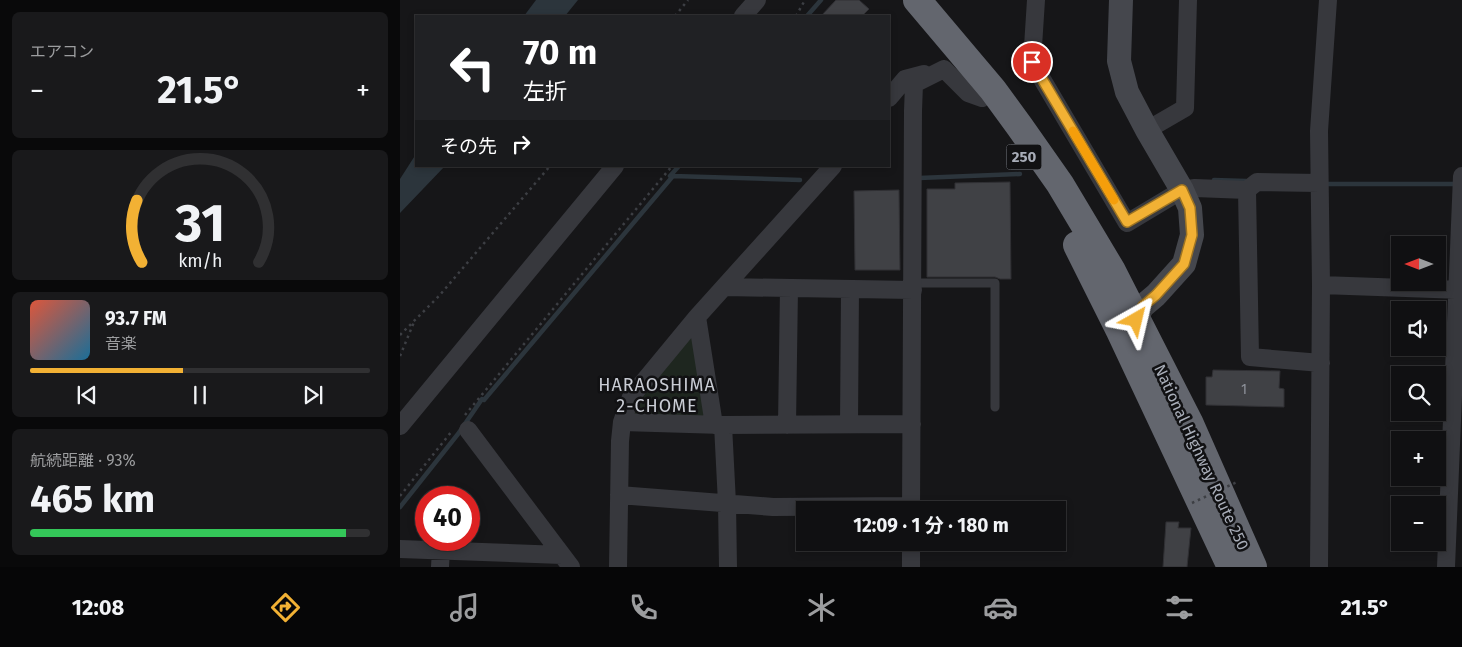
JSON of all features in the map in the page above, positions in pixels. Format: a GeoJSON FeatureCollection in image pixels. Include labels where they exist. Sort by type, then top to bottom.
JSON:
{"type":"FeatureCollection","features":[{"type":"Feature","properties":{"kind":"highway","name":"National Highway Route 250"},"geometry":{"type":"LineString","coordinates":[[902,0],[938,41],[982,98],[1024,157],[1076,243],[1236,567]]}},
{"type":"Feature","properties":{"kind":"highway","name":"National Highway Route 250"},"geometry":{"type":"LineString","coordinates":[[917,0],[993,90],[1060,184],[1112,271],[1168,379],[1227,508],[1236,567]]}},
{"type":"Feature","properties":{"kind":"street"},"geometry":{"type":"LineString","coordinates":[[744,15],[757,0]]}},
{"type":"Feature","properties":{"kind":"street"},"geometry":{"type":"LineString","coordinates":[[1036,0],[1032,62],[1127,222],[1182,190],[1195,188],[1247,190],[1256,182],[1319,183]]}},
{"type":"Feature","properties":{"kind":"street"},"geometry":{"type":"LineString","coordinates":[[1121,0],[1119,61],[1127,92],[1182,190],[1190,208],[1192,235],[1184,264],[1156,295],[1143,306],[1136,320]]}},
{"type":"Feature","properties":{"kind":"street"},"geometry":{"type":"LineString","coordinates":[[1147,130],[1185,108],[1188,0]]}},
{"type":"Feature","properties":{"kind":"street"},"geometry":{"type":"LineString","coordinates":[[1319,567],[1321,285],[1319,132],[1328,0]]}},
{"type":"Feature","properties":{"kind":"street"},"geometry":{"type":"LineString","coordinates":[[944,69],[968,93],[982,98]]}},
{"type":"Feature","properties":{"kind":"street"},"geometry":{"type":"LineString","coordinates":[[890,97],[905,79],[944,69]]}},
{"type":"Feature","properties":{"kind":"street"},"geometry":{"type":"LineString","coordinates":[[911,501],[914,84],[944,69]]}},
{"type":"Feature","properties":{"kind":"street"},"geometry":{"type":"LineString","coordinates":[[400,426],[614,167]]}},
{"type":"Feature","properties":{"kind":"street"},"geometry":{"type":"LineString","coordinates":[[618,567],[620,441],[622,422],[631,397],[697,317],[832,167]]}},
{"type":"Feature","properties":{"kind":"street"},"geometry":{"type":"LineString","coordinates":[[1446,567],[1459,290],[1462,176]]}},
{"type":"Feature","properties":{"kind":"street"},"geometry":{"type":"LineString","coordinates":[[1247,190],[1250,357],[1321,363]]}},
{"type":"Feature","properties":{"kind":"street"},"geometry":{"type":"LineString","coordinates":[[1321,285],[1459,290]]}},
{"type":"Feature","properties":{"kind":"street"},"geometry":{"type":"LineString","coordinates":[[724,287],[850,289],[913,286]]}},
{"type":"Feature","properties":{"kind":"street"},"geometry":{"type":"LineString","coordinates":[[787,425],[789,288]]}},
{"type":"Feature","properties":{"kind":"street"},"geometry":{"type":"LineString","coordinates":[[849,424],[850,289]]}},
{"type":"Feature","properties":{"kind":"street"},"geometry":{"type":"LineString","coordinates":[[697,317],[719,425],[727,503],[728,567]]}},
{"type":"Feature","properties":{"kind":"street"},"geometry":{"type":"LineString","coordinates":[[622,422],[719,425],[912,424]]}},
{"type":"Feature","properties":{"kind":"street"},"geometry":{"type":"LineString","coordinates":[[460,427],[566,561]]}},
{"type":"Feature","properties":{"kind":"street"},"geometry":{"type":"LineString","coordinates":[[619,495],[796,507]]}},
{"type":"Feature","properties":{"kind":"street"},"geometry":{"type":"LineString","coordinates":[[400,549],[415,549]]}},
{"type":"Feature","properties":{"kind":"street"},"geometry":{"type":"LineString","coordinates":[[440,567],[442,551]]}},
{"type":"Feature","properties":{"kind":"street"},"geometry":{"type":"LineString","coordinates":[[463,551],[566,561]]}},
{"type":"Feature","properties":{"kind":"street"},"geometry":{"type":"LineString","coordinates":[[911,551],[911,567]]}},
{"type":"Feature","properties":{"kind":"lane"},"geometry":{"type":"LineString","coordinates":[[913,286],[995,283],[995,407]]}},
{"type":"Feature","properties":{"kind":"path"},"geometry":{"type":"LineString","coordinates":[[676,15],[688,0]]}},
{"type":"Feature","properties":{"kind":"path"},"geometry":{"type":"LineString","coordinates":[[797,15],[805,0]]}},
{"type":"Feature","properties":{"kind":"path"},"geometry":{"type":"LineString","coordinates":[[400,335],[439,296],[549,167]]}},
{"type":"Feature","properties":{"kind":"path"},"geometry":{"type":"LineString","coordinates":[[400,496],[460,427],[671,167]]}},
{"type":"Feature","properties":{"kind":"path"},"geometry":{"type":"LineString","coordinates":[[400,356],[414,321]]}},
{"type":"Feature","properties":{"kind":"path"},"geometry":{"type":"LineString","coordinates":[[1192,503],[1237,482]]}},
{"type":"Feature","properties":{"kind":"shaded area"},"geometry":{"type":"Polygon","coordinates":[[[536,0],[578,0],[566,15],[525,15],[536,0]]]}},
{"type":"Feature","properties":{"kind":"shaded area"},"geometry":{"type":"Polygon","coordinates":[[[415,156],[415,167],[444,167],[400,213],[400,179],[415,156]]]}},
{"type":"Feature","properties":{"kind":"shaded area"},"geometry":{"type":"Polygon","coordinates":[[[690,336],[696,340],[707,412],[703,419],[629,418],[636,402],[690,336]]]}},
{"type":"Feature","properties":{"kind":"building"},"geometry":{"type":"Polygon","coordinates":[[[836,0],[859,0],[869,9],[863,15],[822,15],[836,0]]]}},
{"type":"Feature","properties":{"kind":"building"},"geometry":{"type":"Polygon","coordinates":[[[1010,182],[1011,279],[995,277],[927,277],[927,189],[955,189],[955,183],[1010,182]]]}},
{"type":"Feature","properties":{"kind":"building"},"geometry":{"type":"Polygon","coordinates":[[[899,190],[900,270],[855,270],[854,191],[899,190]]]}},
{"type":"Feature","properties":{"kind":"building"},"geometry":{"type":"Polygon","coordinates":[[[1213,370],[1280,371],[1279,388],[1284,389],[1284,407],[1206,405],[1206,377],[1212,377],[1213,370]]]}},
{"type":"Feature","properties":{"kind":"building"},"geometry":{"type":"Polygon","coordinates":[[[1166,522],[1179,522],[1178,528],[1191,528],[1187,567],[1163,567],[1166,522]]]}},
{"type":"Feature","properties":{"kind":"waterway"},"geometry":{"type":"LineString","coordinates":[[808,15],[821,0]]}},
{"type":"Feature","properties":{"kind":"waterway"},"geometry":{"type":"LineString","coordinates":[[670,176],[678,167]]}},
{"type":"Feature","properties":{"kind":"waterway"},"geometry":{"type":"LineString","coordinates":[[919,178],[1020,174]]}},
{"type":"Feature","properties":{"kind":"waterway"},"geometry":{"type":"LineString","coordinates":[[400,507],[458,434],[482,399],[484,400],[673,176],[800,180]]}},
{"type":"Feature","properties":{"kind":"waterway"},"geometry":{"type":"LineString","coordinates":[[1214,180],[1246,181]]}},
{"type":"Feature","properties":{"kind":"waterway"},"geometry":{"type":"LineString","coordinates":[[1324,184],[1454,184]]}},
{"type":"Feature","properties":{"kind":"slow traffic"},"geometry":{"type":"LineString","coordinates":[[1073,131],[1114,200]]}},
{"type":"Feature","properties":{"kind":"district","name":"HARAOSHIMA 2-CHOME"},"geometry":{"type":"Point","coordinates":[657,395]}},
{"type":"Feature","properties":{"kind":"route"},"geometry":{"type":"LineString","coordinates":[[1032,62],[1127,222],[1182,190],[1190,208],[1192,235],[1184,264],[1156,295],[1143,306],[1138,312],[1136,320]]}}]}
